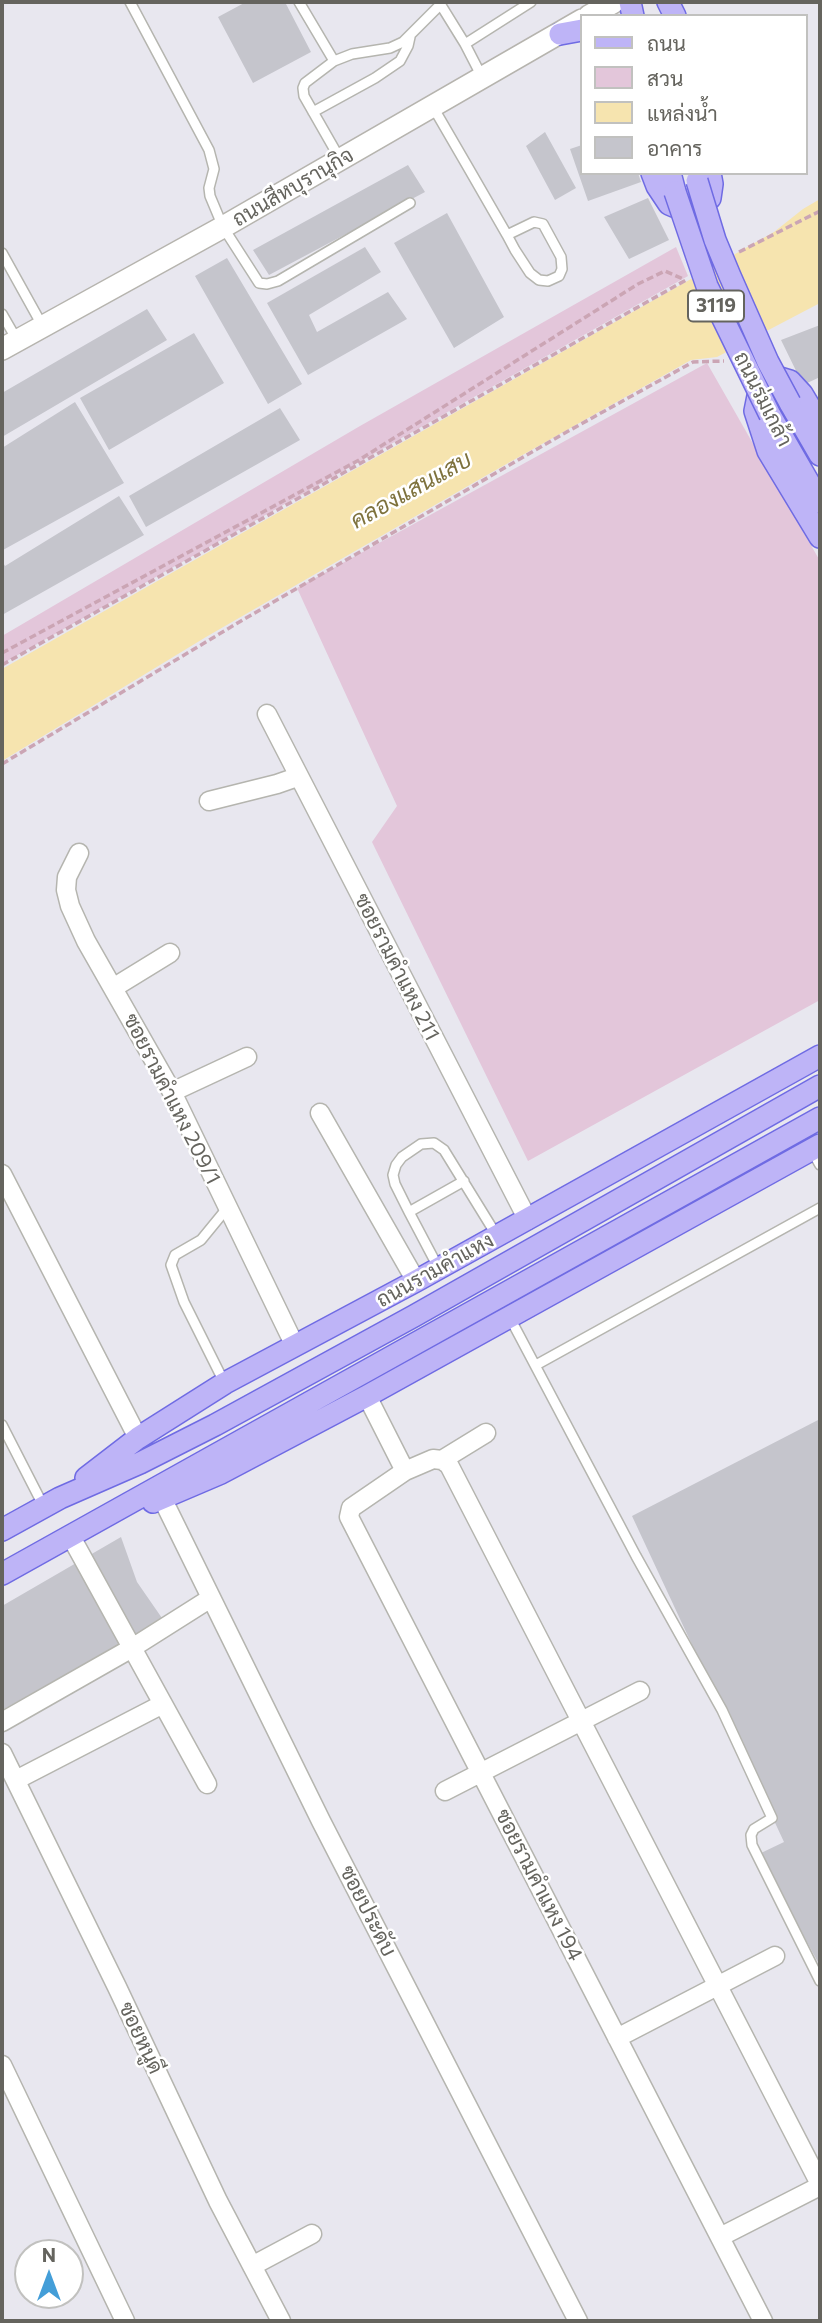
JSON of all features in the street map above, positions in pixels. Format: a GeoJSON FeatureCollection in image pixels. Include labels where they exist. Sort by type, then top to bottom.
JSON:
{"type":"FeatureCollection","features":[{"type":"Feature","properties":{"kind":"main road"},"geometry":{"type":"LineString","coordinates":[[593,14],[614,2]]}},
{"type":"Feature","properties":{"kind":"main road","name":"ถนนสีหบุรานุกิจ"},"geometry":{"type":"LineString","coordinates":[[10,345],[341,160],[580,20]]}},
{"type":"Feature","properties":{"kind":"main road"},"geometry":{"type":"LineString","coordinates":[[560,34],[580,30]]}},
{"type":"Feature","properties":{"kind":"main road"},"geometry":{"type":"LineString","coordinates":[[653,175],[669,204],[683,210],[698,206],[710,198],[712,184],[701,176]]}},
{"type":"Feature","properties":{"kind":"main road","name":"ถนนร่มเกล้า"},"geometry":{"type":"LineString","coordinates":[[701,176],[716,240],[730,276],[768,362],[820,455]]}},
{"type":"Feature","properties":{"kind":"main road","name":"ถนนร่มเกล้า"},"geometry":{"type":"LineString","coordinates":[[672,183],[707,286],[770,415],[820,502]]}},
{"type":"Feature","properties":{"kind":"main road"},"geometry":{"type":"LineString","coordinates":[[820,424],[802,394],[790,381],[780,378],[767,383],[758,396],[755,411],[764,441],[820,537]]}},
{"type":"Feature","properties":{"kind":"main road","name":"ถนนรามคำแหง"},"geometry":{"type":"LineString","coordinates":[[52,1503],[138,1438],[225,1383],[528,1220],[820,1056]]}},
{"type":"Feature","properties":{"kind":"main road","name":"ถนนรามคำแหง"},"geometry":{"type":"LineString","coordinates":[[2,1530],[52,1503],[215,1425],[414,1316],[820,1086]]}},
{"type":"Feature","properties":{"kind":"main road"},"geometry":{"type":"LineString","coordinates":[[2,1574],[820,1118]]}},
{"type":"Feature","properties":{"kind":"main road"},"geometry":{"type":"LineString","coordinates":[[70,1535],[221,1473],[367,1396],[508,1316],[817,1153]]}},
{"type":"Feature","properties":{"kind":"street","name":"ซอยรามคำแหง 211"},"geometry":{"type":"LineString","coordinates":[[267,714],[528,1220]]}},
{"type":"Feature","properties":{"kind":"street"},"geometry":{"type":"LineString","coordinates":[[209,801],[298,776]]}},
{"type":"Feature","properties":{"kind":"street","name":"ซอยรามคำแหง 209/1"},"geometry":{"type":"LineString","coordinates":[[79,853],[67,877],[66,890],[70,906],[86,941],[172,1092],[295,1346]]}},
{"type":"Feature","properties":{"kind":"street"},"geometry":{"type":"LineString","coordinates":[[114,988],[170,953]]}},
{"type":"Feature","properties":{"kind":"street"},"geometry":{"type":"LineString","coordinates":[[172,1092],[247,1057]]}},
{"type":"Feature","properties":{"kind":"street"},"geometry":{"type":"LineString","coordinates":[[320,1113],[416,1281]]}},
{"type":"Feature","properties":{"kind":"street"},"geometry":{"type":"LineString","coordinates":[[2,1174],[138,1438]]}},
{"type":"Feature","properties":{"kind":"street"},"geometry":{"type":"LineString","coordinates":[[367,1396],[405,1471]]}},
{"type":"Feature","properties":{"kind":"street","name":"ซอยรามคำแหง 194"},"geometry":{"type":"LineString","coordinates":[[486,1433],[442,1460],[433,1459],[405,1471],[351,1508],[349,1517],[764,2321]]}},
{"type":"Feature","properties":{"kind":"street"},"geometry":{"type":"LineString","coordinates":[[442,1460],[449,1465],[820,2185],[720,2237]]}},
{"type":"Feature","properties":{"kind":"street","name":"ซอยประดับ"},"geometry":{"type":"LineString","coordinates":[[162,1499],[321,1821],[578,2321]]}},
{"type":"Feature","properties":{"kind":"street"},"geometry":{"type":"LineString","coordinates":[[70,1535],[207,1784]]}},
{"type":"Feature","properties":{"kind":"street"},"geometry":{"type":"LineString","coordinates":[[2,1722],[132,1648],[211,1598]]}},
{"type":"Feature","properties":{"kind":"street"},"geometry":{"type":"LineString","coordinates":[[445,1791],[640,1691]]}},
{"type":"Feature","properties":{"kind":"street"},"geometry":{"type":"LineString","coordinates":[[16,1780],[163,1703]]}},
{"type":"Feature","properties":{"kind":"street","name":"ซอยหนูดี"},"geometry":{"type":"LineString","coordinates":[[2,1754],[218,2202],[281,2321]]}},
{"type":"Feature","properties":{"kind":"street"},"geometry":{"type":"LineString","coordinates":[[617,2038],[775,1956]]}},
{"type":"Feature","properties":{"kind":"street"},"geometry":{"type":"LineString","coordinates":[[2,2066],[125,2321]]}},
{"type":"Feature","properties":{"kind":"street"},"geometry":{"type":"LineString","coordinates":[[252,2266],[312,2234]]}},
{"type":"Feature","properties":{"kind":"lane"},"geometry":{"type":"LineString","coordinates":[[130,2],[208,150],[214,169],[208,188],[223,227],[259,283],[267,285],[278,281],[410,203]]}},
{"type":"Feature","properties":{"kind":"lane"},"geometry":{"type":"LineString","coordinates":[[299,2],[334,61]]}},
{"type":"Feature","properties":{"kind":"lane"},"geometry":{"type":"LineString","coordinates":[[465,44],[531,2]]}},
{"type":"Feature","properties":{"kind":"lane"},"geometry":{"type":"LineString","coordinates":[[341,160],[303,89],[305,83],[334,61],[352,54],[390,48],[410,37],[440,4],[465,44],[482,79]]}},
{"type":"Feature","properties":{"kind":"lane"},"geometry":{"type":"LineString","coordinates":[[313,112],[400,61],[410,37]]}},
{"type":"Feature","properties":{"kind":"lane"},"geometry":{"type":"LineString","coordinates":[[433,107],[507,235],[530,273],[539,280],[548,281],[559,276],[562,269],[561,257],[543,224],[534,222],[507,235]]}},
{"type":"Feature","properties":{"kind":"lane"},"geometry":{"type":"LineString","coordinates":[[2,253],[43,326]]}},
{"type":"Feature","properties":{"kind":"lane"},"geometry":{"type":"LineString","coordinates":[[2,314],[10,345]]}},
{"type":"Feature","properties":{"kind":"lane"},"geometry":{"type":"LineString","coordinates":[[439,1268],[395,1184],[393,1175],[402,1157],[421,1144],[434,1143],[439,1146],[497,1236]]}},
{"type":"Feature","properties":{"kind":"lane"},"geometry":{"type":"LineString","coordinates":[[409,1212],[464,1181]]}},
{"type":"Feature","properties":{"kind":"lane"},"geometry":{"type":"LineString","coordinates":[[225,1383],[184,1301],[171,1265],[175,1255],[201,1240],[228,1208]]}},
{"type":"Feature","properties":{"kind":"lane"},"geometry":{"type":"LineString","coordinates":[[536,1365],[820,1208]]}},
{"type":"Feature","properties":{"kind":"lane"},"geometry":{"type":"LineString","coordinates":[[508,1316],[728,1722],[772,1818],[754,1829],[751,1835],[752,1844],[820,1981]]}},
{"type":"Feature","properties":{"kind":"lane"},"geometry":{"type":"LineString","coordinates":[[2,1425],[52,1503]]}},
{"type":"Feature","properties":{"kind":"path"},"geometry":{"type":"LineString","coordinates":[[734,255],[820,211]]}},
{"type":"Feature","properties":{"kind":"path"},"geometry":{"type":"LineString","coordinates":[[2,653],[359,460],[638,284],[665,271],[685,280],[2,666]]}},
{"type":"Feature","properties":{"kind":"path"},"geometry":{"type":"LineString","coordinates":[[2,764],[293,591],[563,434],[693,362],[743,362]]}},
{"type":"Feature","properties":{"kind":"green space"},"geometry":{"type":"Polygon","coordinates":[[[676,247],[688,276],[2,664],[2,636],[360,426],[676,247]]]}},
{"type":"Feature","properties":{"kind":"green space"},"geometry":{"type":"Polygon","coordinates":[[[707,363],[820,561],[820,1000],[528,1161],[372,842],[397,806],[297,588],[707,363]]]}},
{"type":"Feature","properties":{"kind":"water","name":"คลองแสนแสบ"},"geometry":{"type":"Polygon","coordinates":[[[820,199],[820,303],[717,357],[691,360],[206,637],[2,761],[2,669],[774,232],[820,199]]]}},
{"type":"Feature","properties":{"kind":"building"},"geometry":{"type":"Polygon","coordinates":[[[246,2],[285,2],[311,52],[253,83],[218,17],[246,2]]]}},
{"type":"Feature","properties":{"kind":"building"},"geometry":{"type":"Polygon","coordinates":[[[545,132],[576,188],[555,200],[526,146],[545,132]]]}},
{"type":"Feature","properties":{"kind":"building"},"geometry":{"type":"Polygon","coordinates":[[[580,146],[580,175],[639,175],[641,182],[588,201],[570,149],[580,146]]]}},
{"type":"Feature","properties":{"kind":"building"},"geometry":{"type":"Polygon","coordinates":[[[408,165],[425,192],[269,275],[253,250],[408,165]]]}},
{"type":"Feature","properties":{"kind":"building"},"geometry":{"type":"Polygon","coordinates":[[[648,198],[669,240],[629,259],[604,217],[648,198]]]}},
{"type":"Feature","properties":{"kind":"building"},"geometry":{"type":"Polygon","coordinates":[[[447,213],[504,317],[454,348],[394,243],[447,213]]]}},
{"type":"Feature","properties":{"kind":"building"},"geometry":{"type":"Polygon","coordinates":[[[365,247],[381,272],[309,315],[317,332],[388,292],[407,319],[308,375],[267,303],[365,247]]]}},
{"type":"Feature","properties":{"kind":"building"},"geometry":{"type":"Polygon","coordinates":[[[227,258],[302,384],[268,404],[195,276],[227,258]]]}},
{"type":"Feature","properties":{"kind":"building"},"geometry":{"type":"Polygon","coordinates":[[[147,309],[167,340],[2,437],[2,393],[147,309]]]}},
{"type":"Feature","properties":{"kind":"building"},"geometry":{"type":"Polygon","coordinates":[[[820,325],[820,377],[803,385],[781,340],[820,325]]]}},
{"type":"Feature","properties":{"kind":"building"},"geometry":{"type":"Polygon","coordinates":[[[194,333],[224,383],[109,450],[80,398],[194,333]]]}},
{"type":"Feature","properties":{"kind":"building"},"geometry":{"type":"Polygon","coordinates":[[[75,402],[124,483],[3,550],[2,448],[75,402]]]}},
{"type":"Feature","properties":{"kind":"building"},"geometry":{"type":"Polygon","coordinates":[[[280,408],[300,440],[146,527],[129,496],[280,408]]]}},
{"type":"Feature","properties":{"kind":"building"},"geometry":{"type":"Polygon","coordinates":[[[119,496],[144,535],[2,615],[2,561],[5,566],[119,496]]]}},
{"type":"Feature","properties":{"kind":"building"},"geometry":{"type":"Polygon","coordinates":[[[820,1419],[820,1966],[759,1854],[784,1842],[632,1516],[820,1419]]]}},
{"type":"Feature","properties":{"kind":"building"},"geometry":{"type":"Polygon","coordinates":[[[121,1537],[137,1582],[164,1621],[2,1710],[2,1606],[121,1537]]]}}]}
